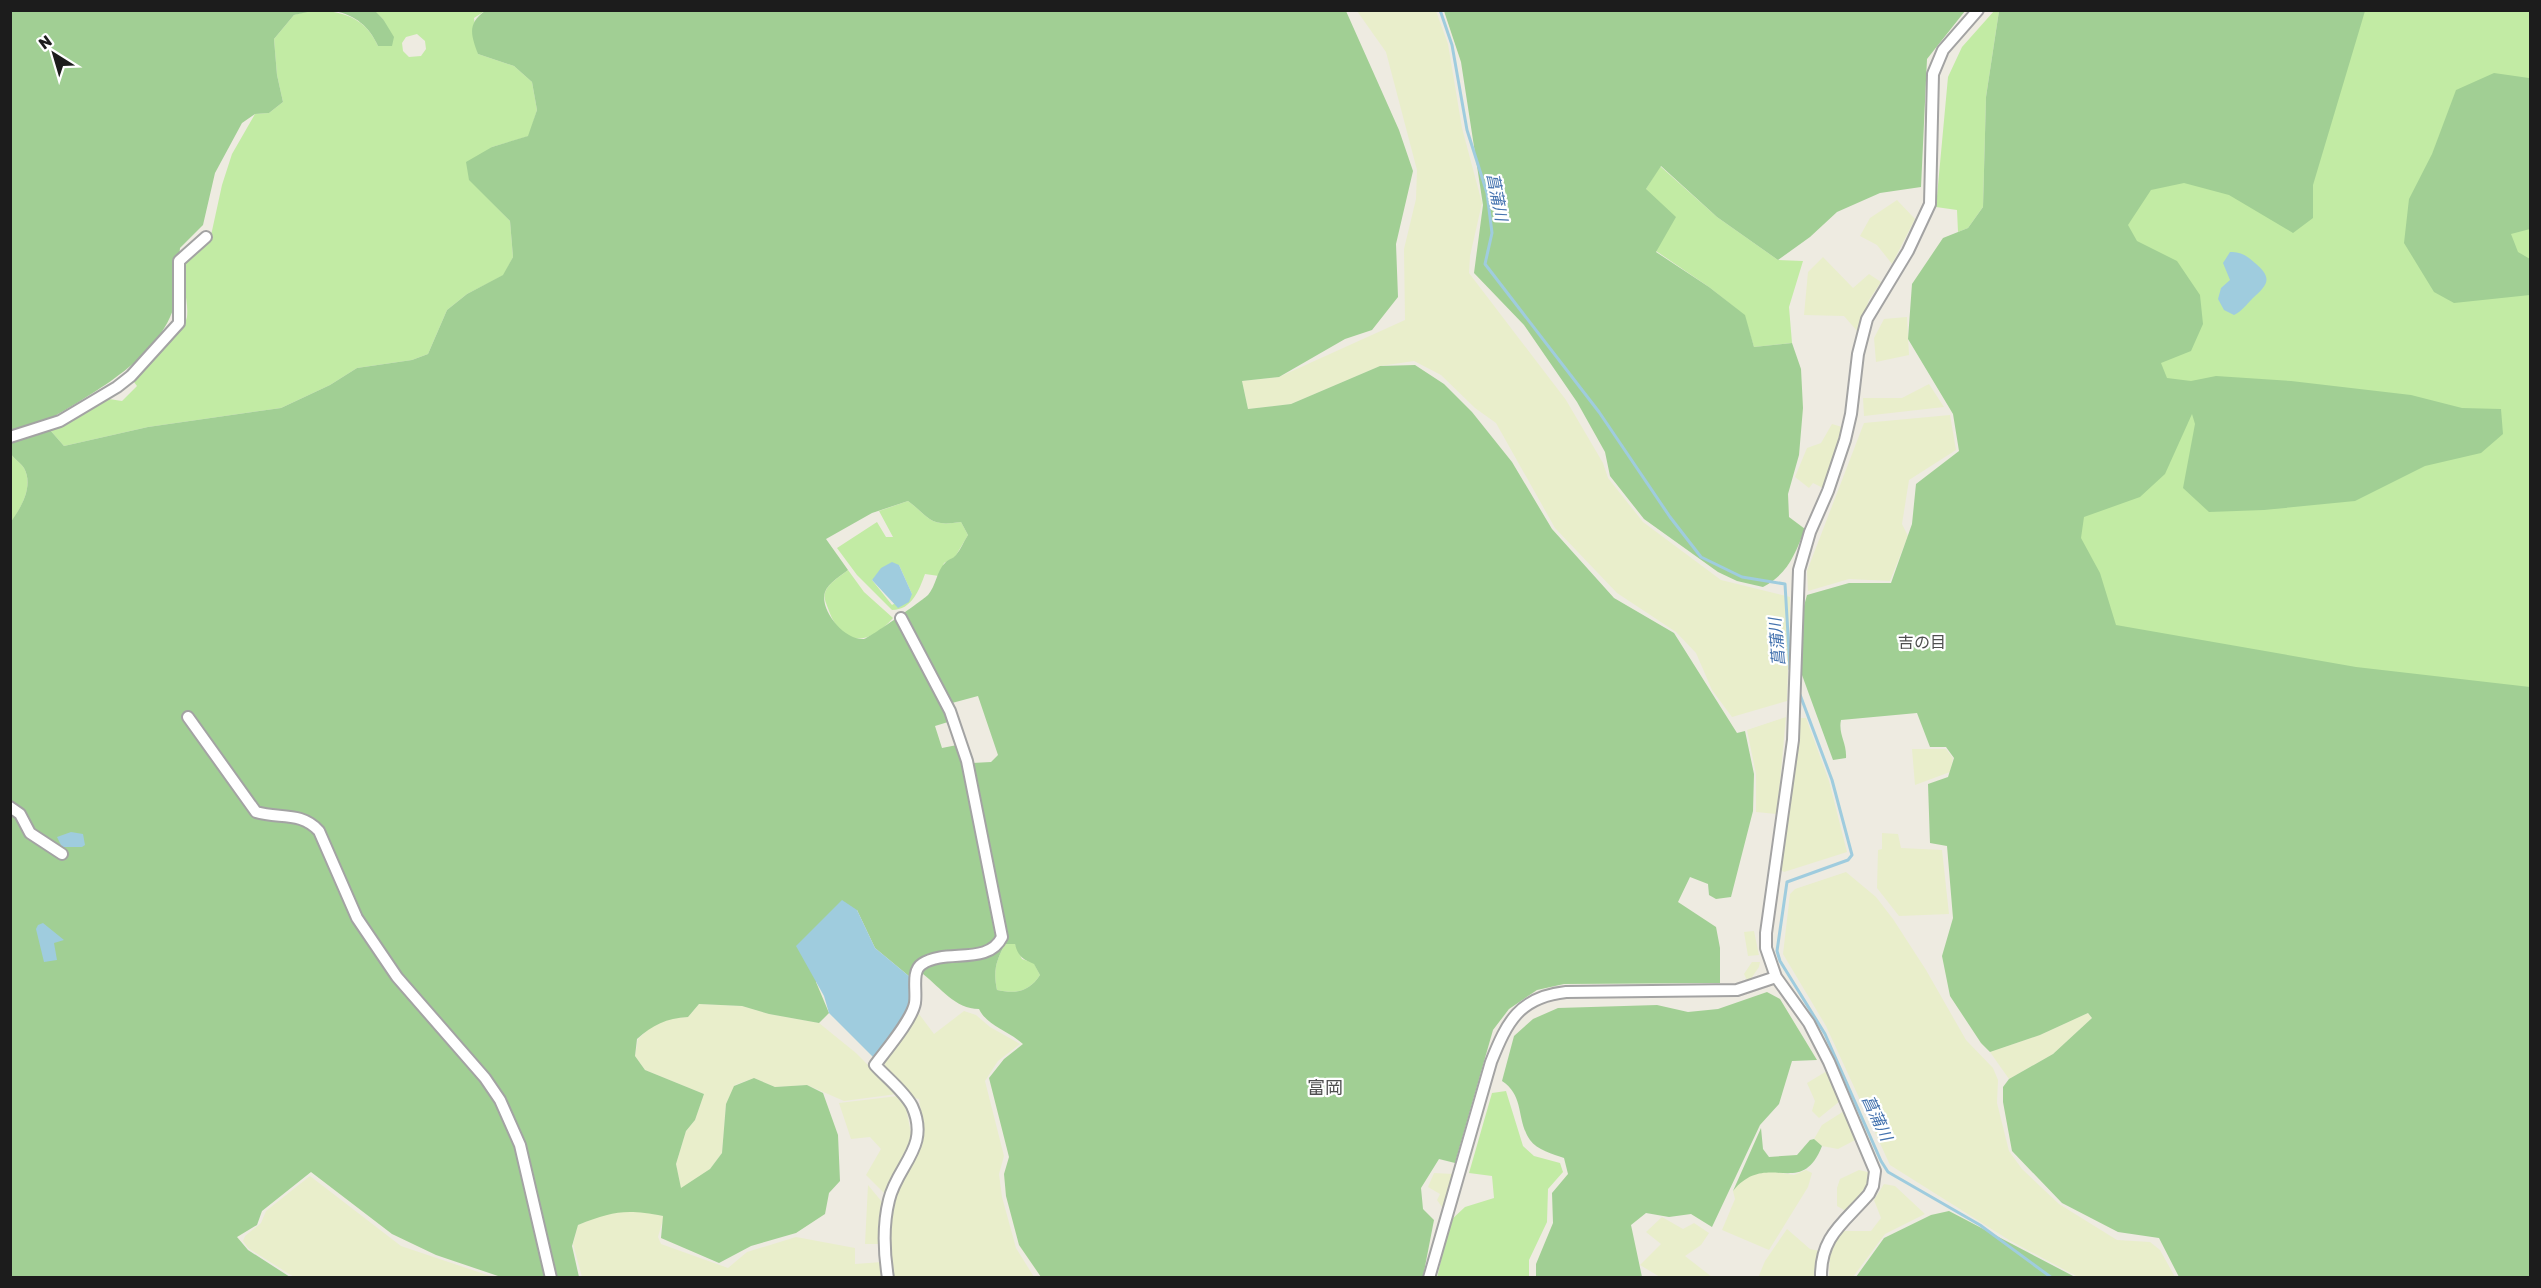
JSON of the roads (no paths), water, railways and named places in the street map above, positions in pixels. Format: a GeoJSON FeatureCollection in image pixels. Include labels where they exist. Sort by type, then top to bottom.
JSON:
{"type":"FeatureCollection","features":[{"type":"Feature","properties":{"kind":"street"},"geometry":{"type":"LineString","coordinates":[[1821,1278],[1821,1259],[1827,1242],[1869,1194],[1874,1186],[1875,1171],[1829,1062],[1809,1023],[1776,977],[1766,948],[1766,933],[1792,740],[1799,570],[1810,532],[1828,491],[1845,440],[1851,414],[1858,354],[1867,319],[1908,251],[1930,204],[1931,91],[1937,63],[1952,37],[1978,10]]}},
{"type":"Feature","properties":{"kind":"street"},"geometry":{"type":"LineString","coordinates":[[10,436],[60,421],[131,376],[179,323],[179,261],[206,237]]}},
{"type":"Feature","properties":{"kind":"street"},"geometry":{"type":"LineString","coordinates":[[888,1278],[885,1244],[889,1199],[917,1143],[918,1132],[911,1105],[875,1065],[913,1010],[916,971],[921,964],[939,958],[989,951],[998,946],[1002,937],[967,761],[950,711],[901,618]]}},
{"type":"Feature","properties":{"kind":"street"},"geometry":{"type":"LineString","coordinates":[[188,717],[256,812],[265,815],[296,816],[310,821],[319,831],[357,918],[398,977],[485,1078],[500,1100],[520,1145],[550,1278]]}},
{"type":"Feature","properties":{"kind":"street"},"geometry":{"type":"LineString","coordinates":[[10,807],[20,814],[30,833],[62,854]]}},
{"type":"Feature","properties":{"kind":"street"},"geometry":{"type":"LineString","coordinates":[[1429,1278],[1491,1062],[1503,1032],[1526,1004],[1551,993],[1566,992],[1737,990],[1776,977]]}},
{"type":"Feature","properties":{"kind":"water"},"geometry":{"type":"Polygon","coordinates":[[[2230,252],[2240,253],[2249,258],[2265,273],[2266,278],[2265,286],[2242,310],[2234,315],[2224,310],[2218,299],[2221,288],[2230,280],[2223,263],[2230,252]]]}},
{"type":"Feature","properties":{"kind":"water"},"geometry":{"type":"Polygon","coordinates":[[[892,562],[899,565],[912,594],[909,602],[898,608],[872,580],[881,568],[892,562]]]}},
{"type":"Feature","properties":{"kind":"water"},"geometry":{"type":"Polygon","coordinates":[[[71,832],[83,834],[85,845],[62,847],[57,837],[71,832]]]}},
{"type":"Feature","properties":{"kind":"water"},"geometry":{"type":"Polygon","coordinates":[[[842,900],[857,910],[875,948],[910,977],[911,1007],[875,1059],[829,1013],[824,996],[796,946],[842,900]]]}},
{"type":"Feature","properties":{"kind":"water"},"geometry":{"type":"Polygon","coordinates":[[[43,923],[64,940],[54,943],[57,960],[44,962],[36,929],[43,923]]]}},
{"type":"Feature","properties":{"kind":"waterway","name":"菖蒲川"},"geometry":{"type":"LineString","coordinates":[[1440,10],[1452,45],[1467,130],[1487,193],[1492,233],[1485,264],[1599,412],[1670,517],[1701,557],[1742,577],[1785,584],[1790,669]]}},
{"type":"Feature","properties":{"kind":"waterway","name":"菖蒲川"},"geometry":{"type":"LineString","coordinates":[[1799,692],[1832,780],[1852,855],[1848,860],[1787,882],[1777,951],[1780,961],[1825,1034],[1888,1172],[1980,1225],[2052,1278]]}},
{"type":"Feature","properties":{"kind":"district","name":"吉の目"},"geometry":{"type":"Point","coordinates":[1922,642]}},
{"type":"Feature","properties":{"kind":"district","name":"富岡"},"geometry":{"type":"Point","coordinates":[1325,1088]}}]}
